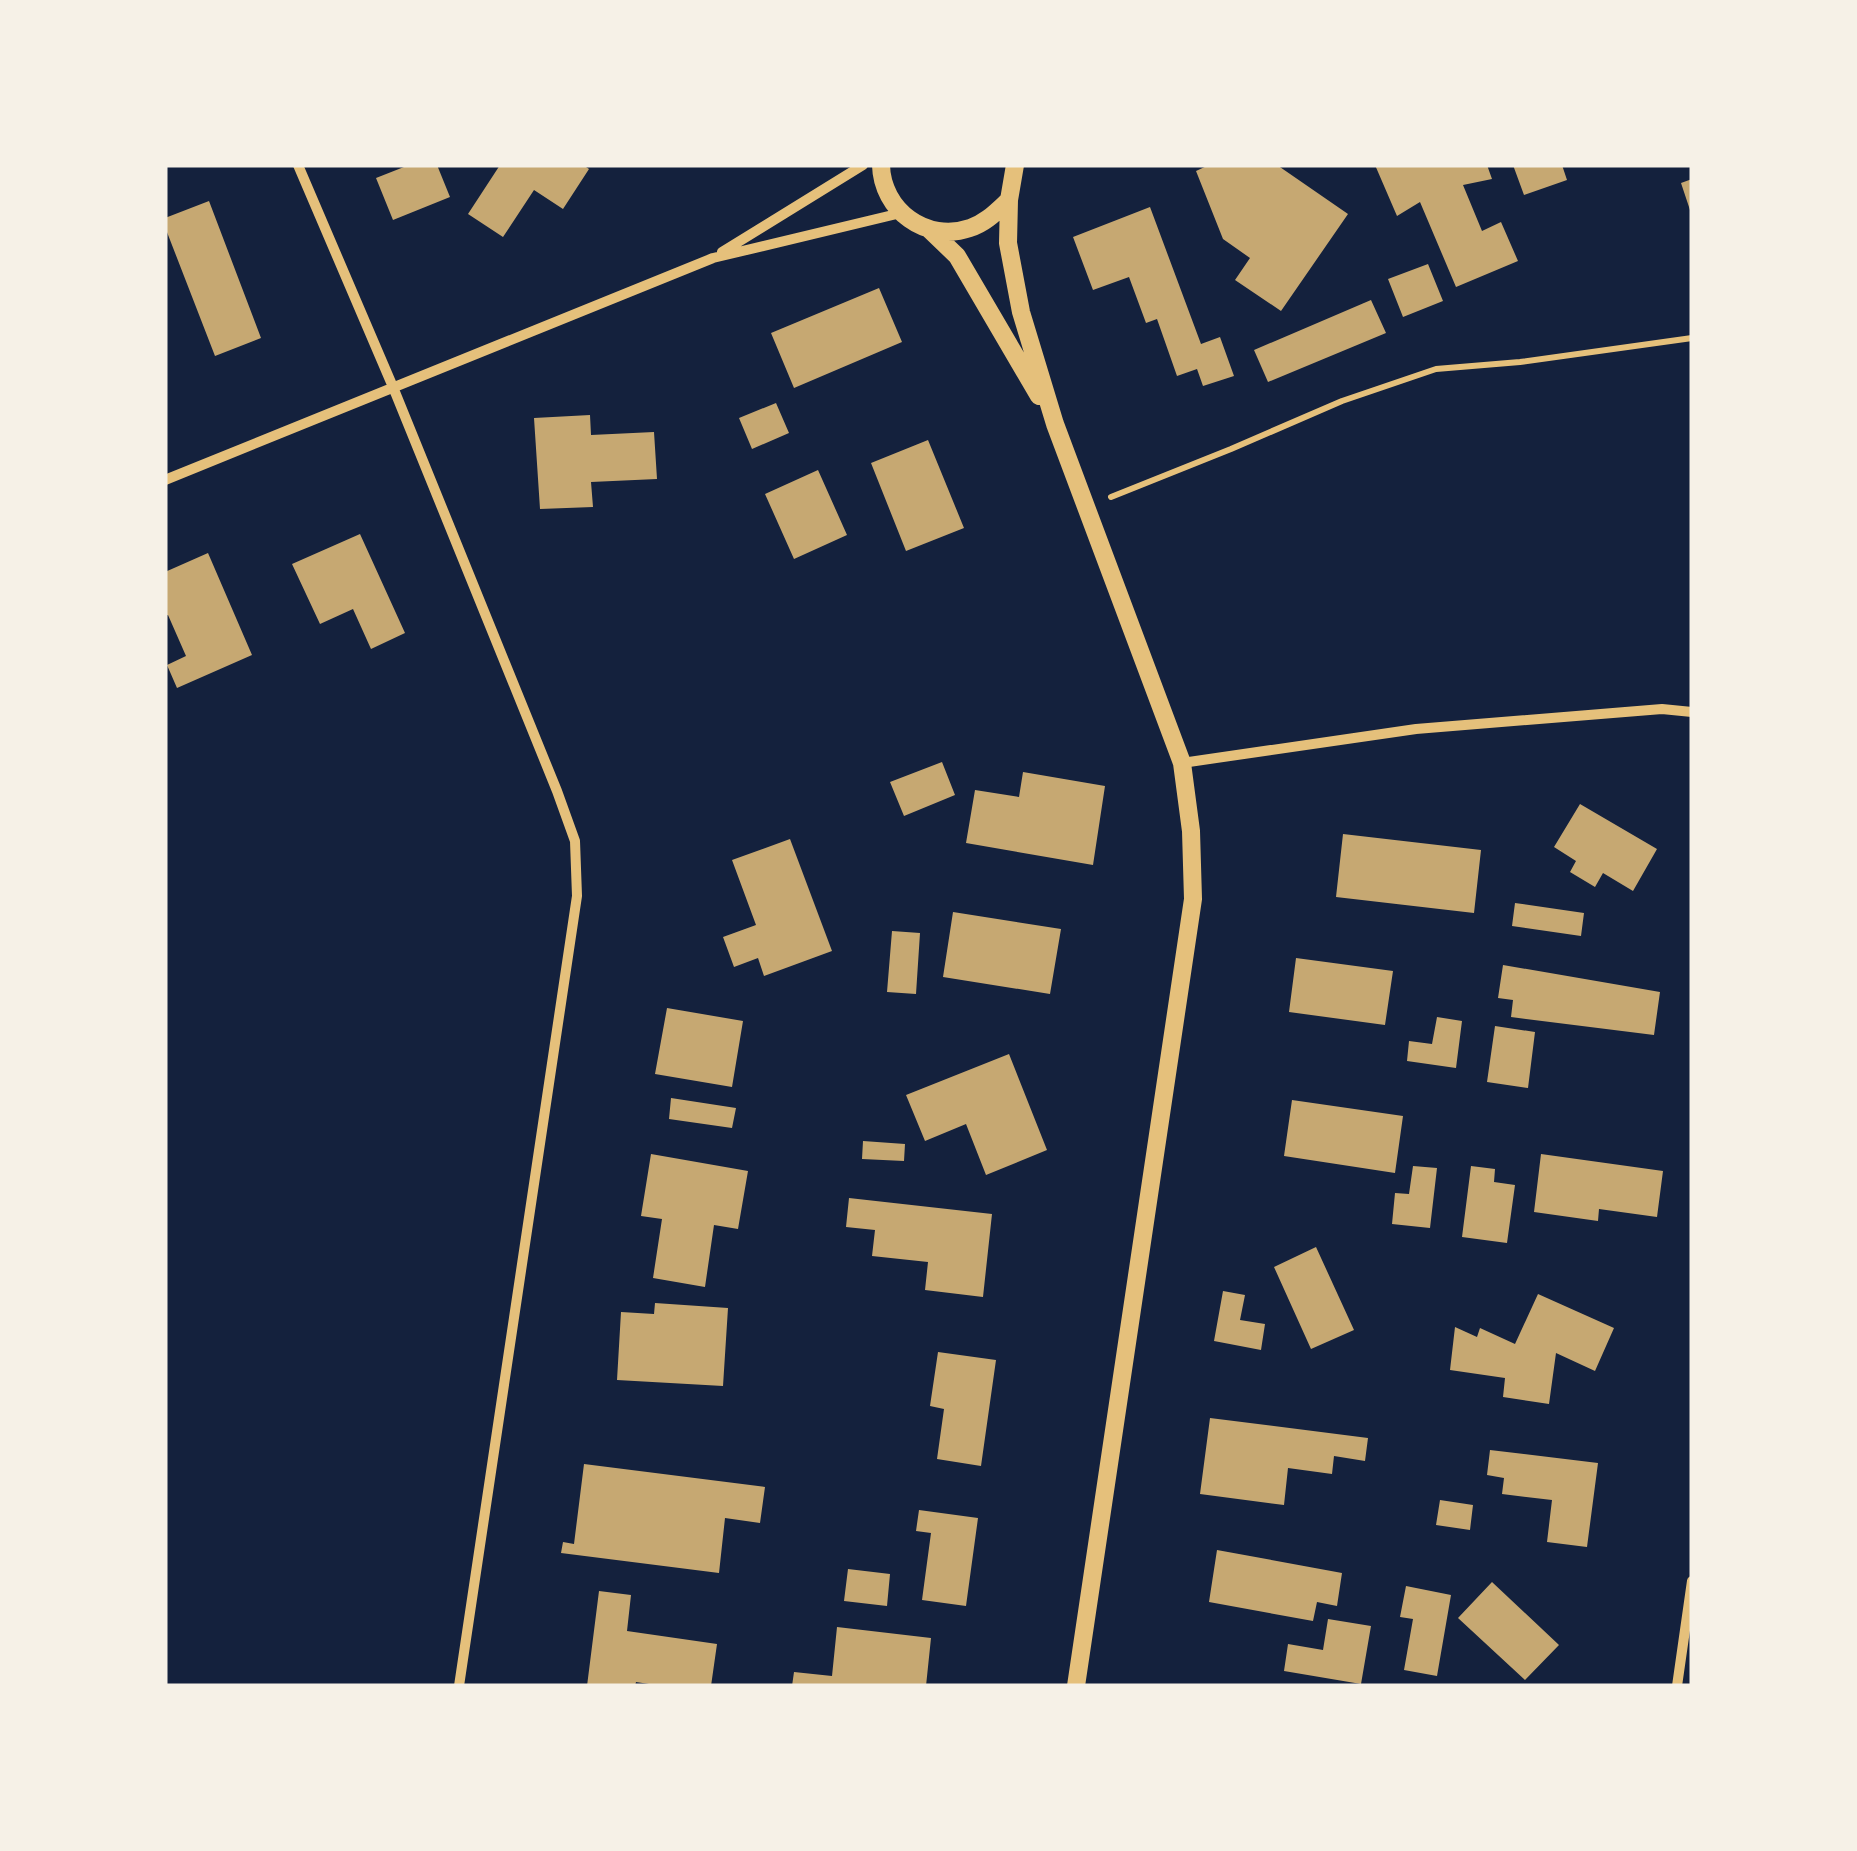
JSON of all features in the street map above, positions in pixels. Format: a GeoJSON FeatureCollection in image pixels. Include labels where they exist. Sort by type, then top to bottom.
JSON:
{"type":"FeatureCollection","features":[{"type":"Feature","properties":{"kind":"street"},"geometry":{"type":"LineString","coordinates":[[298,165],[393,387],[575,841],[577,896],[459,1686]]}},
{"type":"Feature","properties":{"kind":"street"},"geometry":{"type":"LineString","coordinates":[[712,258],[864,165]]}},
{"type":"Feature","properties":{"kind":"street"},"geometry":{"type":"LineString","coordinates":[[881,165],[883,186],[901,213],[930,230],[972,228],[1009,200]]}},
{"type":"Feature","properties":{"kind":"street"},"geometry":{"type":"LineString","coordinates":[[1015,165],[1008,243],[1021,312],[1056,424],[1182,763],[1191,831],[1193,900],[1076,1686]]}},
{"type":"Feature","properties":{"kind":"street"},"geometry":{"type":"LineString","coordinates":[[165,480],[712,258],[901,213]]}},
{"type":"Feature","properties":{"kind":"street"},"geometry":{"type":"LineString","coordinates":[[930,230],[957,256],[1056,424]]}},
{"type":"Feature","properties":{"kind":"street"},"geometry":{"type":"LineString","coordinates":[[1182,763],[1416,728],[1662,709],[1692,712]]}},
{"type":"Feature","properties":{"kind":"street"},"geometry":{"type":"LineString","coordinates":[[1677,1686],[1692,1580]]}},
{"type":"Feature","properties":{"kind":"path"},"geometry":{"type":"LineString","coordinates":[[1086,507],[1342,401],[1436,369],[1520,362],[1692,338]]}},
{"type":"Feature","properties":{"kind":"building"},"geometry":{"type":"Polygon","coordinates":[[[409,165],[437,165],[450,197],[393,220],[376,178],[409,165]]]}},
{"type":"Feature","properties":{"kind":"building"},"geometry":{"type":"Polygon","coordinates":[[[500,165],[583,165],[589,169],[563,209],[534,190],[503,237],[468,214],[500,165]]]}},
{"type":"Feature","properties":{"kind":"building"},"geometry":{"type":"Polygon","coordinates":[[[1209,165],[1277,165],[1348,214],[1281,311],[1235,280],[1250,258],[1223,239],[1196,171],[1209,165]]]}},
{"type":"Feature","properties":{"kind":"building"},"geometry":{"type":"Polygon","coordinates":[[[1375,165],[1487,165],[1492,179],[1463,185],[1482,231],[1501,222],[1518,261],[1456,287],[1420,202],[1397,216],[1375,165]]]}},
{"type":"Feature","properties":{"kind":"building"},"geometry":{"type":"Polygon","coordinates":[[[1513,165],[1562,165],[1567,180],[1524,195],[1513,165]]]}},
{"type":"Feature","properties":{"kind":"building"},"geometry":{"type":"Polygon","coordinates":[[[1692,179],[1692,213],[1691,213],[1681,183],[1692,179]]]}},
{"type":"Feature","properties":{"kind":"building"},"geometry":{"type":"Polygon","coordinates":[[[209,201],[261,338],[215,356],[165,227],[165,218],[209,201]]]}},
{"type":"Feature","properties":{"kind":"building"},"geometry":{"type":"Polygon","coordinates":[[[1150,207],[1201,344],[1220,337],[1234,376],[1203,386],[1197,369],[1177,376],[1157,319],[1146,323],[1129,277],[1093,290],[1073,237],[1150,207]]]}},
{"type":"Feature","properties":{"kind":"building"},"geometry":{"type":"Polygon","coordinates":[[[1428,264],[1443,301],[1403,317],[1388,279],[1428,264]]]}},
{"type":"Feature","properties":{"kind":"building"},"geometry":{"type":"Polygon","coordinates":[[[879,288],[902,342],[794,388],[771,333],[879,288]]]}},
{"type":"Feature","properties":{"kind":"building"},"geometry":{"type":"Polygon","coordinates":[[[1371,300],[1386,333],[1268,382],[1254,350],[1371,300]]]}},
{"type":"Feature","properties":{"kind":"building"},"geometry":{"type":"Polygon","coordinates":[[[776,403],[789,433],[752,449],[739,418],[776,403]]]}},
{"type":"Feature","properties":{"kind":"building"},"geometry":{"type":"Polygon","coordinates":[[[590,415],[591,435],[654,432],[657,479],[591,482],[593,507],[540,509],[534,418],[590,415]]]}},
{"type":"Feature","properties":{"kind":"building"},"geometry":{"type":"Polygon","coordinates":[[[928,440],[964,528],[906,551],[871,463],[928,440]]]}},
{"type":"Feature","properties":{"kind":"building"},"geometry":{"type":"Polygon","coordinates":[[[818,470],[847,535],[794,559],[765,494],[818,470]]]}},
{"type":"Feature","properties":{"kind":"building"},"geometry":{"type":"Polygon","coordinates":[[[360,534],[405,633],[371,649],[353,609],[320,624],[292,564],[360,534]]]}},
{"type":"Feature","properties":{"kind":"building"},"geometry":{"type":"Polygon","coordinates":[[[208,553],[252,655],[177,688],[167,665],[186,656],[168,615],[165,616],[165,572],[208,553]]]}},
{"type":"Feature","properties":{"kind":"building"},"geometry":{"type":"Polygon","coordinates":[[[942,762],[955,795],[904,816],[890,782],[942,762]]]}},
{"type":"Feature","properties":{"kind":"building"},"geometry":{"type":"Polygon","coordinates":[[[1023,772],[1105,786],[1093,865],[966,843],[975,790],[1019,797],[1023,772]]]}},
{"type":"Feature","properties":{"kind":"building"},"geometry":{"type":"Polygon","coordinates":[[[1580,804],[1657,849],[1633,891],[1603,873],[1595,887],[1570,872],[1576,861],[1554,847],[1580,804]]]}},
{"type":"Feature","properties":{"kind":"building"},"geometry":{"type":"Polygon","coordinates":[[[1343,834],[1481,850],[1474,913],[1336,897],[1343,834]]]}},
{"type":"Feature","properties":{"kind":"building"},"geometry":{"type":"Polygon","coordinates":[[[790,839],[832,951],[764,976],[758,958],[734,967],[723,937],[756,925],[732,860],[790,839]]]}},
{"type":"Feature","properties":{"kind":"building"},"geometry":{"type":"Polygon","coordinates":[[[1515,903],[1584,913],[1581,936],[1512,926],[1515,903]]]}},
{"type":"Feature","properties":{"kind":"building"},"geometry":{"type":"Polygon","coordinates":[[[953,912],[1061,929],[1050,994],[943,977],[953,912]]]}},
{"type":"Feature","properties":{"kind":"building"},"geometry":{"type":"Polygon","coordinates":[[[892,931],[920,933],[916,994],[887,992],[892,931]]]}},
{"type":"Feature","properties":{"kind":"building"},"geometry":{"type":"Polygon","coordinates":[[[1296,958],[1393,971],[1385,1025],[1289,1012],[1296,958]]]}},
{"type":"Feature","properties":{"kind":"building"},"geometry":{"type":"Polygon","coordinates":[[[1503,965],[1660,992],[1654,1035],[1511,1017],[1513,1000],[1498,998],[1503,965]]]}},
{"type":"Feature","properties":{"kind":"building"},"geometry":{"type":"Polygon","coordinates":[[[667,1008],[743,1021],[732,1087],[655,1074],[667,1008]]]}},
{"type":"Feature","properties":{"kind":"building"},"geometry":{"type":"Polygon","coordinates":[[[1437,1017],[1462,1021],[1456,1068],[1407,1061],[1409,1041],[1432,1044],[1437,1017]]]}},
{"type":"Feature","properties":{"kind":"building"},"geometry":{"type":"Polygon","coordinates":[[[1495,1026],[1535,1032],[1528,1088],[1487,1082],[1495,1026]]]}},
{"type":"Feature","properties":{"kind":"building"},"geometry":{"type":"Polygon","coordinates":[[[1009,1054],[1047,1150],[986,1175],[966,1124],[925,1141],[906,1095],[1009,1054]]]}},
{"type":"Feature","properties":{"kind":"building"},"geometry":{"type":"Polygon","coordinates":[[[671,1098],[736,1108],[732,1128],[669,1119],[671,1098]]]}},
{"type":"Feature","properties":{"kind":"building"},"geometry":{"type":"Polygon","coordinates":[[[1292,1100],[1403,1116],[1395,1173],[1284,1156],[1292,1100]]]}},
{"type":"Feature","properties":{"kind":"building"},"geometry":{"type":"Polygon","coordinates":[[[863,1141],[905,1144],[904,1161],[862,1159],[863,1141]]]}},
{"type":"Feature","properties":{"kind":"building"},"geometry":{"type":"Polygon","coordinates":[[[651,1154],[748,1171],[738,1229],[714,1225],[705,1287],[653,1278],[662,1219],[641,1216],[651,1154]]]}},
{"type":"Feature","properties":{"kind":"building"},"geometry":{"type":"Polygon","coordinates":[[[1541,1154],[1663,1171],[1657,1217],[1599,1209],[1598,1221],[1534,1212],[1541,1154]]]}},
{"type":"Feature","properties":{"kind":"building"},"geometry":{"type":"Polygon","coordinates":[[[1413,1166],[1437,1168],[1430,1228],[1392,1224],[1395,1193],[1409,1194],[1413,1166]]]}},
{"type":"Feature","properties":{"kind":"building"},"geometry":{"type":"Polygon","coordinates":[[[1471,1166],[1495,1169],[1494,1182],[1515,1185],[1507,1243],[1462,1237],[1471,1166]]]}},
{"type":"Feature","properties":{"kind":"building"},"geometry":{"type":"Polygon","coordinates":[[[849,1198],[992,1214],[983,1297],[925,1290],[928,1262],[872,1256],[875,1230],[846,1227],[849,1198]]]}},
{"type":"Feature","properties":{"kind":"building"},"geometry":{"type":"Polygon","coordinates":[[[1316,1247],[1354,1330],[1311,1349],[1274,1267],[1316,1247]]]}},
{"type":"Feature","properties":{"kind":"building"},"geometry":{"type":"Polygon","coordinates":[[[1223,1291],[1245,1295],[1240,1320],[1265,1324],[1261,1350],[1214,1341],[1223,1291]]]}},
{"type":"Feature","properties":{"kind":"building"},"geometry":{"type":"Polygon","coordinates":[[[1538,1294],[1614,1328],[1595,1371],[1556,1353],[1549,1404],[1503,1397],[1505,1378],[1450,1370],[1455,1327],[1477,1337],[1480,1328],[1515,1344],[1538,1294]]]}},
{"type":"Feature","properties":{"kind":"building"},"geometry":{"type":"Polygon","coordinates":[[[655,1303],[728,1308],[723,1386],[617,1380],[621,1312],[654,1314],[655,1303]]]}},
{"type":"Feature","properties":{"kind":"building"},"geometry":{"type":"Polygon","coordinates":[[[938,1352],[996,1360],[981,1466],[937,1459],[944,1409],[930,1406],[938,1352]]]}},
{"type":"Feature","properties":{"kind":"building"},"geometry":{"type":"Polygon","coordinates":[[[1210,1418],[1368,1438],[1365,1461],[1334,1456],[1332,1474],[1288,1468],[1284,1505],[1200,1494],[1210,1418]]]}},
{"type":"Feature","properties":{"kind":"building"},"geometry":{"type":"Polygon","coordinates":[[[1490,1450],[1598,1463],[1587,1547],[1547,1542],[1552,1500],[1502,1494],[1504,1478],[1487,1475],[1490,1450]]]}},
{"type":"Feature","properties":{"kind":"building"},"geometry":{"type":"Polygon","coordinates":[[[584,1464],[765,1487],[760,1523],[725,1518],[719,1573],[561,1553],[563,1542],[574,1544],[584,1464]]]}},
{"type":"Feature","properties":{"kind":"building"},"geometry":{"type":"Polygon","coordinates":[[[1440,1500],[1473,1505],[1470,1530],[1436,1525],[1440,1500]]]}},
{"type":"Feature","properties":{"kind":"building"},"geometry":{"type":"Polygon","coordinates":[[[919,1510],[978,1518],[966,1606],[922,1600],[931,1533],[916,1531],[919,1510]]]}},
{"type":"Feature","properties":{"kind":"building"},"geometry":{"type":"Polygon","coordinates":[[[1217,1550],[1342,1573],[1337,1606],[1317,1602],[1313,1621],[1209,1602],[1217,1550]]]}},
{"type":"Feature","properties":{"kind":"building"},"geometry":{"type":"Polygon","coordinates":[[[848,1569],[890,1574],[887,1606],[844,1601],[848,1569]]]}},
{"type":"Feature","properties":{"kind":"building"},"geometry":{"type":"Polygon","coordinates":[[[1492,1582],[1559,1645],[1525,1680],[1458,1618],[1492,1582]]]}},
{"type":"Feature","properties":{"kind":"building"},"geometry":{"type":"Polygon","coordinates":[[[1406,1586],[1451,1595],[1437,1676],[1404,1670],[1413,1619],[1400,1617],[1406,1586]]]}},
{"type":"Feature","properties":{"kind":"building"},"geometry":{"type":"Polygon","coordinates":[[[599,1591],[631,1595],[627,1631],[717,1644],[711,1686],[636,1682],[635,1686],[587,1686],[599,1591]]]}},
{"type":"Feature","properties":{"kind":"building"},"geometry":{"type":"Polygon","coordinates":[[[1328,1619],[1371,1626],[1361,1684],[1284,1671],[1288,1644],[1323,1650],[1328,1619]]]}},
{"type":"Feature","properties":{"kind":"building"},"geometry":{"type":"Polygon","coordinates":[[[837,1627],[931,1638],[926,1686],[792,1686],[794,1672],[832,1676],[837,1627]]]}}]}
